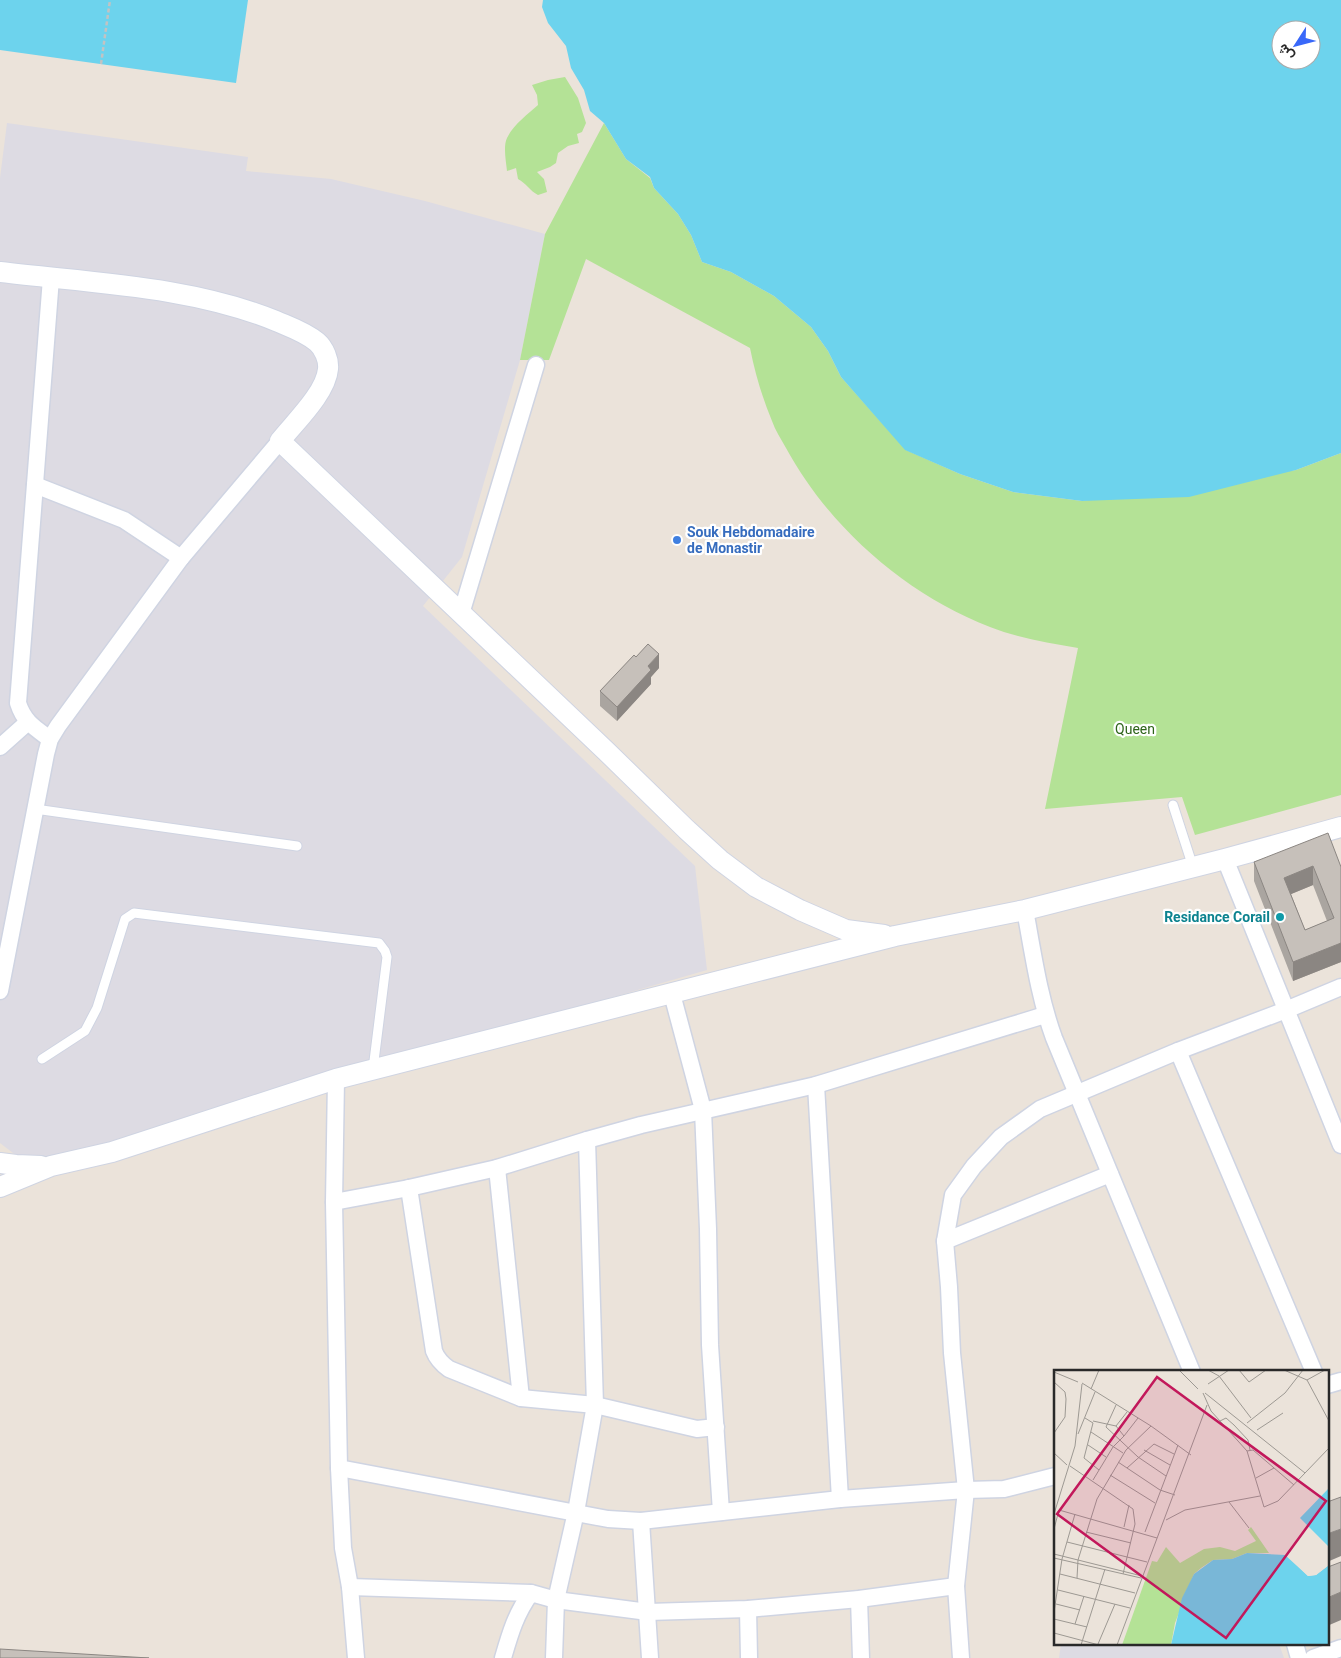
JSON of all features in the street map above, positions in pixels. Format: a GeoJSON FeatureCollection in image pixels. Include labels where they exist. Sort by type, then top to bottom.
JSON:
{"type":"FeatureCollection","features":[{"type":"Feature","properties":{"kind":"street"},"geometry":{"type":"LineString","coordinates":[[0,272],[165,291],[229,304],[305,333],[319,343],[326,355],[328,368],[325,382],[314,399],[181,558],[50,739],[0,991]]}},
{"type":"Feature","properties":{"kind":"street"},"geometry":{"type":"LineString","coordinates":[[50,739],[28,722],[22,714],[18,703],[51,278]]}},
{"type":"Feature","properties":{"kind":"street"},"geometry":{"type":"LineString","coordinates":[[461,614],[536,365]]}},
{"type":"Feature","properties":{"kind":"street"},"geometry":{"type":"LineString","coordinates":[[280,441],[720,860],[749,881],[800,910],[846,930],[895,936]]}},
{"type":"Feature","properties":{"kind":"street"},"geometry":{"type":"LineString","coordinates":[[35,485],[124,520],[181,558]]}},
{"type":"Feature","properties":{"kind":"street"},"geometry":{"type":"LineString","coordinates":[[0,747],[28,722]]}},
{"type":"Feature","properties":{"kind":"street"},"geometry":{"type":"LineString","coordinates":[[0,1186],[51,1166],[112,1152],[336,1079],[895,936],[1025,910],[1340,831]]}},
{"type":"Feature","properties":{"kind":"street"},"geometry":{"type":"LineString","coordinates":[[1226,859],[1341,1145]]}},
{"type":"Feature","properties":{"kind":"street"},"geometry":{"type":"LineString","coordinates":[[1025,910],[1045,1015],[1191,1370]]}},
{"type":"Feature","properties":{"kind":"street"},"geometry":{"type":"LineString","coordinates":[[961,1658],[956,1586],[966,1490],[952,1353],[945,1241],[953,1195],[974,1166],[1001,1137],[1040,1109],[1178,1050],[1286,1010],[1341,986]]}},
{"type":"Feature","properties":{"kind":"street"},"geometry":{"type":"LineString","coordinates":[[672,994],[703,1110],[710,1346],[721,1512]]}},
{"type":"Feature","properties":{"kind":"street"},"geometry":{"type":"LineString","coordinates":[[334,1202],[409,1188],[497,1168],[587,1140],[703,1110],[816,1085],[1045,1015]]}},
{"type":"Feature","properties":{"kind":"street"},"geometry":{"type":"LineString","coordinates":[[1178,1050],[1313,1370]]}},
{"type":"Feature","properties":{"kind":"street"},"geometry":{"type":"LineString","coordinates":[[336,1079],[334,1202],[339,1468],[343,1548],[350,1587],[356,1658]]}},
{"type":"Feature","properties":{"kind":"street"},"geometry":{"type":"LineString","coordinates":[[816,1085],[840,1500]]}},
{"type":"Feature","properties":{"kind":"street"},"geometry":{"type":"LineString","coordinates":[[554,1658],[556,1600],[576,1512],[596,1405],[587,1140]]}},
{"type":"Feature","properties":{"kind":"street"},"geometry":{"type":"LineString","coordinates":[[0,1163],[51,1166]]}},
{"type":"Feature","properties":{"kind":"street"},"geometry":{"type":"LineString","coordinates":[[497,1168],[521,1398]]}},
{"type":"Feature","properties":{"kind":"street"},"geometry":{"type":"LineString","coordinates":[[945,1241],[1110,1174]]}},
{"type":"Feature","properties":{"kind":"street"},"geometry":{"type":"LineString","coordinates":[[409,1188],[434,1351],[437,1358],[449,1369],[521,1398],[596,1405],[698,1429],[716,1427]]}},
{"type":"Feature","properties":{"kind":"street"},"geometry":{"type":"LineString","coordinates":[[1328,1385],[1341,1381]]}},
{"type":"Feature","properties":{"kind":"street"},"geometry":{"type":"LineString","coordinates":[[339,1468],[608,1519],[641,1521],[840,1500],[966,1490],[1004,1489],[1054,1476]]}},
{"type":"Feature","properties":{"kind":"street"},"geometry":{"type":"LineString","coordinates":[[641,1521],[650,1658]]}},
{"type":"Feature","properties":{"kind":"street"},"geometry":{"type":"LineString","coordinates":[[350,1587],[531,1593],[556,1600],[648,1612],[748,1608],[859,1599],[956,1586]]}},
{"type":"Feature","properties":{"kind":"street"},"geometry":{"type":"LineString","coordinates":[[503,1658],[520,1608],[531,1593]]}},
{"type":"Feature","properties":{"kind":"street"},"geometry":{"type":"LineString","coordinates":[[859,1599],[861,1658]]}},
{"type":"Feature","properties":{"kind":"street"},"geometry":{"type":"LineString","coordinates":[[748,1608],[749,1658]]}},
{"type":"Feature","properties":{"kind":"street"},"geometry":{"type":"LineString","coordinates":[[1295,1646],[1299,1658]]}},
{"type":"Feature","properties":{"kind":"street"},"geometry":{"type":"LineString","coordinates":[[1313,1658],[1341,1648]]}},
{"type":"Feature","properties":{"kind":"lane"},"geometry":{"type":"LineString","coordinates":[[1172,805],[1193,867]]}},
{"type":"Feature","properties":{"kind":"lane"},"geometry":{"type":"LineString","coordinates":[[35,809],[297,846]]}},
{"type":"Feature","properties":{"kind":"lane"},"geometry":{"type":"LineString","coordinates":[[42,1059],[85,1031],[97,1008],[125,919],[134,913],[379,943],[387,957],[372,1070]]}},
{"type":"Feature","properties":{"kind":"path"},"geometry":{"type":"LineString","coordinates":[[100,64],[110,0]]}},
{"type":"Feature","properties":{"kind":"shaded area"},"geometry":{"type":"Polygon","coordinates":[[[7,123],[248,157],[246,171],[331,179],[425,201],[545,234],[520,360],[462,557],[423,606],[695,866],[707,970],[312,1084],[115,1151],[26,1163],[0,1143],[0,178],[7,123]]]}},
{"type":"Feature","properties":{"kind":"shaded area"},"geometry":{"type":"Polygon","coordinates":[[[1061,1646],[1280,1646],[1284,1658],[1059,1658],[1061,1646]]]}},
{"type":"Feature","properties":{"kind":"green space"},"geometry":{"type":"Polygon","coordinates":[[[565,77],[578,98],[586,123],[582,132],[577,134],[579,143],[568,146],[558,153],[556,163],[537,172],[544,179],[547,192],[538,195],[518,179],[516,168],[507,171],[505,145],[510,133],[517,124],[538,105],[537,95],[532,85],[565,77]]]}},
{"type":"Feature","properties":{"kind":"green space","name":"Queen"},"geometry":{"type":"Polygon","coordinates":[[[604,123],[626,159],[650,178],[654,188],[678,214],[691,235],[702,262],[731,272],[774,296],[811,327],[828,351],[841,377],[906,450],[960,474],[1013,492],[1082,501],[1296,470],[1341,453],[1341,795],[1195,835],[1182,797],[1045,809],[1078,648],[1044,642],[990,627],[928,596],[899,577],[872,555],[824,505],[786,448],[775,428],[765,403],[750,348],[586,259],[549,360],[520,360],[545,234],[604,123]]]}},
{"type":"Feature","properties":{"kind":"water"},"geometry":{"type":"Polygon","coordinates":[[[0,0],[248,0],[236,83],[0,50],[0,0]]]}},
{"type":"Feature","properties":{"kind":"water"},"geometry":{"type":"Polygon","coordinates":[[[543,0],[1341,0],[1341,453],[1296,470],[1189,497],[1082,501],[1013,492],[960,474],[905,450],[841,377],[828,351],[811,327],[774,296],[731,272],[702,262],[691,235],[678,214],[654,188],[650,177],[626,159],[604,123],[590,111],[584,90],[571,68],[566,46],[548,23],[542,7],[543,0]]]}},
{"type":"Feature","properties":{"kind":"building"},"geometry":{"type":"Polygon","coordinates":[[[648,644],[659,654],[648,666],[651,670],[617,707],[600,691],[634,655],[636,657],[648,644]]]}},
{"type":"Feature","properties":{"kind":"building"},"geometry":{"type":"Polygon","coordinates":[[[1328,833],[1341,867],[1341,943],[1293,962],[1254,862],[1328,833]],[[1313,866],[1284,878],[1305,930],[1334,918],[1313,866]]]}},
{"type":"Feature","properties":{"kind":"building"},"geometry":{"type":"Polygon","coordinates":[[[1341,1497],[1341,1529],[1328,1534],[1328,1501],[1341,1497]]]}},
{"type":"Feature","properties":{"kind":"building"},"geometry":{"type":"Polygon","coordinates":[[[1341,1562],[1341,1592],[1328,1598],[1328,1567],[1341,1562]]]}},
{"type":"Feature","properties":{"kind":"building"},"geometry":{"type":"Polygon","coordinates":[[[0,1649],[149,1658],[0,1658],[0,1649]]]}},
{"type":"Feature","properties":{"kind":"place","name":"Souk Hebdomadaire de Monastir"},"geometry":{"type":"Point","coordinates":[677,540]}},
{"type":"Feature","properties":{"kind":"place","name":"Residance Corail"},"geometry":{"type":"Point","coordinates":[1280,917]}}]}
